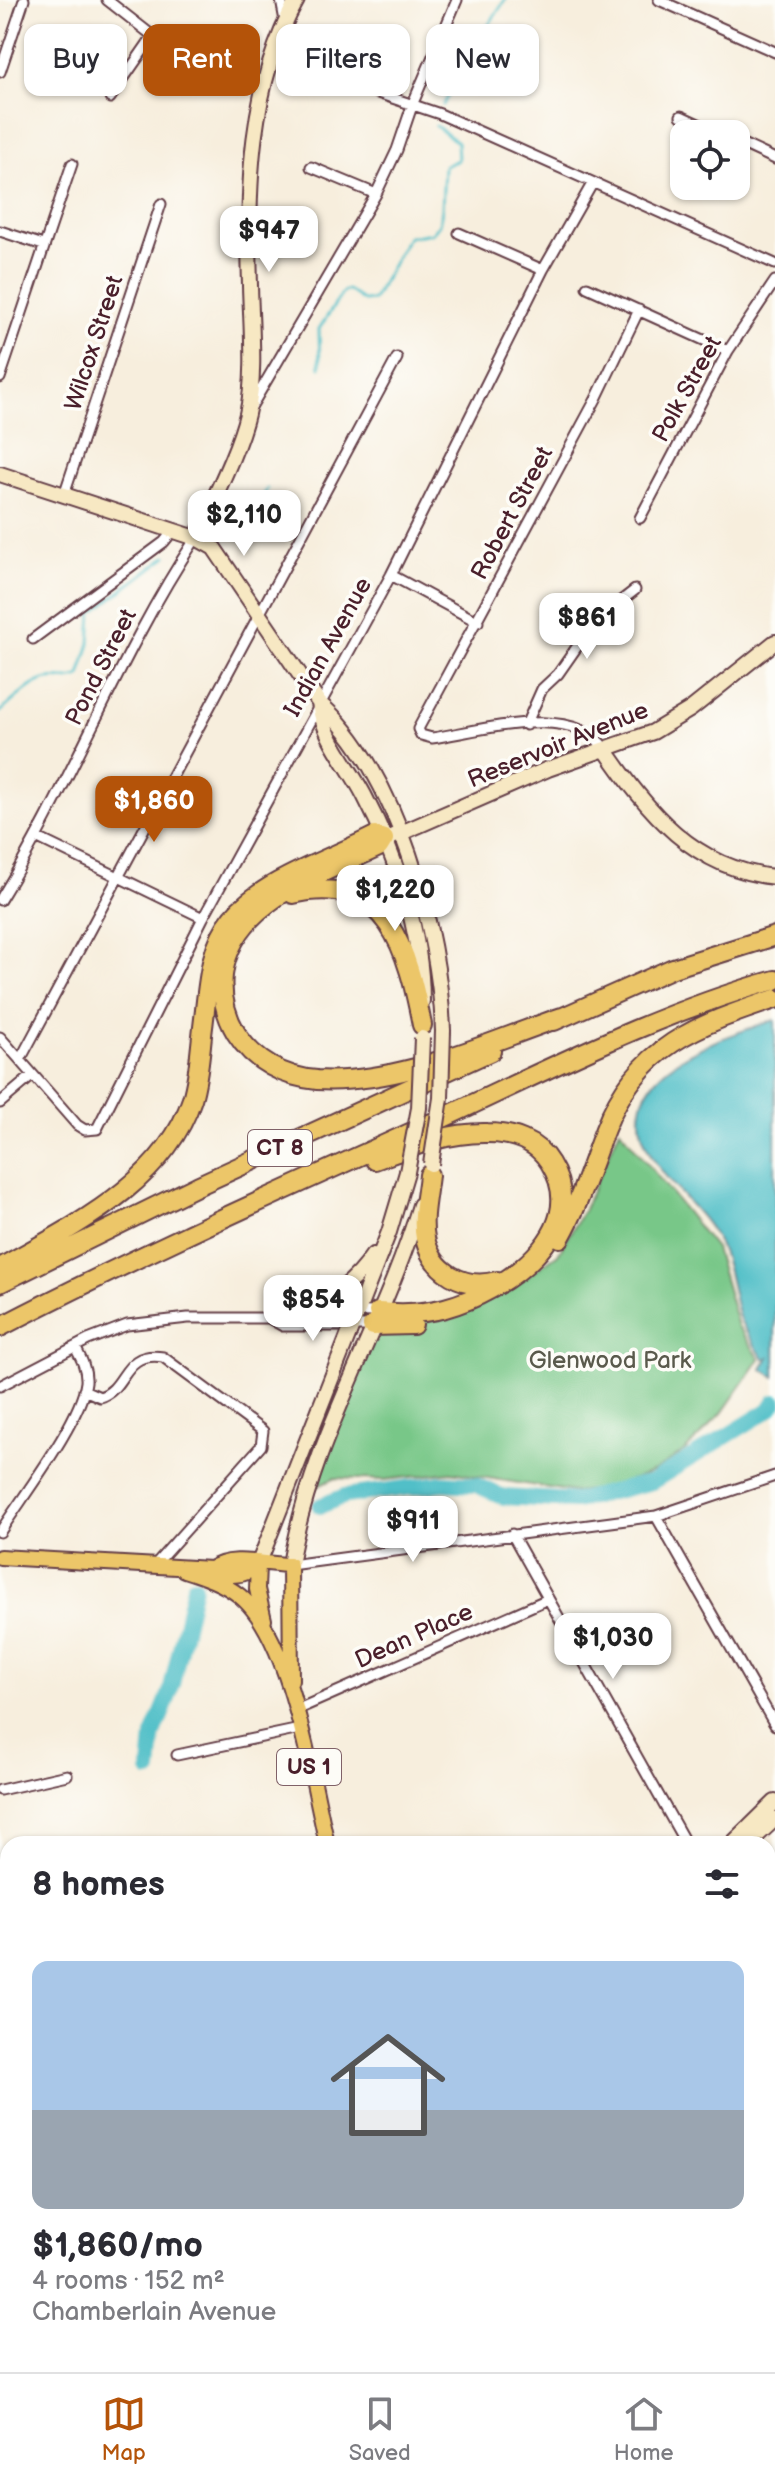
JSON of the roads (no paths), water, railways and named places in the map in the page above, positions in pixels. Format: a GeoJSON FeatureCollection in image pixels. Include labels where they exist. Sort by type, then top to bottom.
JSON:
{"type":"FeatureCollection","features":[{"type":"Feature","properties":{"kind":"highway"},"geometry":{"type":"LineString","coordinates":[[0,1268],[128,1187],[149,1169],[172,1141],[185,1116],[196,1080],[213,956],[222,932],[237,911],[271,887],[375,836],[393,837]]}},
{"type":"Feature","properties":{"kind":"highway"},"geometry":{"type":"LineString","coordinates":[[393,837],[379,847],[295,887],[258,911],[239,932],[229,952],[223,980],[231,1023],[247,1048],[263,1062],[290,1075],[333,1080],[386,1074],[562,1017]]}},
{"type":"Feature","properties":{"kind":"highway"},"geometry":{"type":"LineString","coordinates":[[258,911],[284,896],[312,890],[341,893],[368,905],[390,925],[405,951],[422,1031]]}},
{"type":"Feature","properties":{"kind":"highway","name":"CT 8"},"geometry":{"type":"LineString","coordinates":[[0,1283],[184,1193],[562,1017],[673,968],[775,936]]}},
{"type":"Feature","properties":{"kind":"highway","name":"CT 8"},"geometry":{"type":"LineString","coordinates":[[0,1327],[270,1197],[662,1018],[775,980]]}},
{"type":"Feature","properties":{"kind":"highway"},"geometry":{"type":"LineString","coordinates":[[375,1319],[414,1325],[455,1317],[492,1302],[517,1285],[544,1260],[567,1227],[611,1115],[639,1071],[661,1049],[688,1032],[775,999]]}},
{"type":"Feature","properties":{"kind":"highway"},"geometry":{"type":"LineString","coordinates":[[270,1197],[434,1140],[475,1133],[512,1136],[543,1154],[556,1174],[561,1207],[553,1231],[524,1266],[486,1292],[459,1304],[428,1312],[375,1319]]}},
{"type":"Feature","properties":{"kind":"highway"},"geometry":{"type":"LineString","coordinates":[[430,1170],[425,1238],[442,1270],[463,1282],[484,1283],[524,1266]]}},
{"type":"Feature","properties":{"kind":"main road"},"geometry":{"type":"LineString","coordinates":[[196,538],[247,413],[252,334],[251,186],[255,142],[271,57],[297,0]]}},
{"type":"Feature","properties":{"kind":"main road"},"geometry":{"type":"LineString","coordinates":[[0,474],[196,538],[214,548],[319,703],[321,725],[393,837],[431,929],[443,1031],[441,1098],[430,1170],[412,1230],[316,1462],[290,1565]]}},
{"type":"Feature","properties":{"kind":"main road","name":"Reservoir Avenue"},"geometry":{"type":"LineString","coordinates":[[393,837],[548,769],[641,738],[681,717],[775,642]]}},
{"type":"Feature","properties":{"kind":"main road"},"geometry":{"type":"LineString","coordinates":[[605,749],[645,805],[676,837],[723,863],[775,877]]}},
{"type":"Feature","properties":{"kind":"main road"},"geometry":{"type":"LineString","coordinates":[[268,1635],[257,1589],[258,1565],[389,1232],[407,1172],[419,1108],[421,973],[393,837]]}},
{"type":"Feature","properties":{"kind":"main road"},"geometry":{"type":"LineString","coordinates":[[283,1310],[317,1303],[343,1290],[362,1271],[389,1232]]}},
{"type":"Feature","properties":{"kind":"main road","name":"US 1"},"geometry":{"type":"LineString","coordinates":[[0,1557],[184,1570],[211,1569],[223,1563],[244,1561],[258,1565],[290,1565],[291,1690]]}},
{"type":"Feature","properties":{"kind":"main road","name":"US 1"},"geometry":{"type":"LineString","coordinates":[[184,1570],[240,1596],[258,1616],[291,1690],[325,1836]]}},
{"type":"Feature","properties":{"kind":"main road"},"geometry":{"type":"LineString","coordinates":[[740,1836],[775,1802]]}},
{"type":"Feature","properties":{"kind":"main road"},"geometry":{"type":"LineString","coordinates":[[757,1836],[775,1819]]}},
{"type":"Feature","properties":{"kind":"street"},"geometry":{"type":"LineString","coordinates":[[0,72],[24,0]]}},
{"type":"Feature","properties":{"kind":"street"},"geometry":{"type":"LineString","coordinates":[[107,0],[153,36],[110,98]]}},
{"type":"Feature","properties":{"kind":"street"},"geometry":{"type":"LineString","coordinates":[[281,0],[285,21]]}},
{"type":"Feature","properties":{"kind":"street"},"geometry":{"type":"LineString","coordinates":[[247,413],[376,194],[397,150],[413,103],[457,0]]}},
{"type":"Feature","properties":{"kind":"street"},"geometry":{"type":"LineString","coordinates":[[659,0],[775,52]]}},
{"type":"Feature","properties":{"kind":"street"},"geometry":{"type":"LineString","coordinates":[[271,57],[440,114],[775,264]]}},
{"type":"Feature","properties":{"kind":"street"},"geometry":{"type":"LineString","coordinates":[[681,116],[690,120]]}},
{"type":"Feature","properties":{"kind":"street"},"geometry":{"type":"LineString","coordinates":[[750,147],[775,159]]}},
{"type":"Feature","properties":{"kind":"street"},"geometry":{"type":"LineString","coordinates":[[0,378],[72,164]]}},
{"type":"Feature","properties":{"kind":"street"},"geometry":{"type":"LineString","coordinates":[[311,167],[376,194]]}},
{"type":"Feature","properties":{"kind":"street","name":"Indian Avenue"},"geometry":{"type":"LineString","coordinates":[[33,1075],[77,1125],[85,1130],[97,1129],[203,918],[391,575],[543,270],[592,184]]}},
{"type":"Feature","properties":{"kind":"street","name":"Wilcox Street"},"geometry":{"type":"LineString","coordinates":[[64,495],[161,204]]}},
{"type":"Feature","properties":{"kind":"street"},"geometry":{"type":"LineString","coordinates":[[0,231],[43,245]]}},
{"type":"Feature","properties":{"kind":"street"},"geometry":{"type":"LineString","coordinates":[[459,233],[543,270]]}},
{"type":"Feature","properties":{"kind":"street","name":"Polk Street"},"geometry":{"type":"LineString","coordinates":[[640,518],[728,351],[775,281]]}},
{"type":"Feature","properties":{"kind":"street"},"geometry":{"type":"LineString","coordinates":[[587,287],[728,351]]}},
{"type":"Feature","properties":{"kind":"street","name":"Robert Street"},"geometry":{"type":"LineString","coordinates":[[526,725],[432,738],[419,733],[422,717],[478,622],[596,399],[639,310]]}},
{"type":"Feature","properties":{"kind":"street"},"geometry":{"type":"LineString","coordinates":[[20,1060],[397,358]]}},
{"type":"Feature","properties":{"kind":"street"},"geometry":{"type":"LineString","coordinates":[[33,639],[164,542],[173,531]]}},
{"type":"Feature","properties":{"kind":"street","name":"Pond Street"},"geometry":{"type":"LineString","coordinates":[[0,900],[38,838],[162,590],[196,538]]}},
{"type":"Feature","properties":{"kind":"street"},"geometry":{"type":"LineString","coordinates":[[391,575],[478,622]]}},
{"type":"Feature","properties":{"kind":"street"},"geometry":{"type":"LineString","coordinates":[[605,749],[577,726],[557,722],[526,725],[542,689],[558,674],[595,621],[635,590]]}},
{"type":"Feature","properties":{"kind":"street"},"geometry":{"type":"LineString","coordinates":[[38,838],[203,918]]}},
{"type":"Feature","properties":{"kind":"street"},"geometry":{"type":"LineString","coordinates":[[0,1037],[33,1075],[0,1103]]}},
{"type":"Feature","properties":{"kind":"street"},"geometry":{"type":"LineString","coordinates":[[0,1386],[100,1335],[142,1322],[188,1318],[269,1318],[283,1310],[357,1311],[375,1319]]}},
{"type":"Feature","properties":{"kind":"street"},"geometry":{"type":"LineString","coordinates":[[269,1318],[283,1326],[350,1326],[375,1319]]}},
{"type":"Feature","properties":{"kind":"street"},"geometry":{"type":"LineString","coordinates":[[0,1532],[72,1420],[84,1390],[85,1369],[75,1347]]}},
{"type":"Feature","properties":{"kind":"street"},"geometry":{"type":"LineString","coordinates":[[84,1390],[100,1397],[107,1395],[132,1363],[148,1357],[163,1357],[263,1431],[261,1446],[153,1567]]}},
{"type":"Feature","properties":{"kind":"street"},"geometry":{"type":"LineString","coordinates":[[290,1565],[656,1516],[775,1476]]}},
{"type":"Feature","properties":{"kind":"street"},"geometry":{"type":"LineString","coordinates":[[656,1516],[775,1725]]}},
{"type":"Feature","properties":{"kind":"street"},"geometry":{"type":"LineString","coordinates":[[512,1534],[681,1836]]}},
{"type":"Feature","properties":{"kind":"street","name":"Dean Place"},"geometry":{"type":"LineString","coordinates":[[296,1710],[548,1599]]}},
{"type":"Feature","properties":{"kind":"street"},"geometry":{"type":"LineString","coordinates":[[177,1755],[300,1729]]}},
{"type":"Feature","properties":{"kind":"street"},"geometry":{"type":"LineString","coordinates":[[0,1790],[67,1775]]}},
{"type":"Feature","properties":{"kind":"water"},"geometry":{"type":"Polygon","coordinates":[[[775,1020],[775,1377],[762,1369],[769,1357],[764,1359],[739,1317],[717,1240],[656,1163],[642,1132],[641,1106],[651,1085],[670,1066],[721,1039],[775,1020]]]}},
{"type":"Feature","properties":{"kind":"waterway"},"geometry":{"type":"LineString","coordinates":[[443,105],[457,80],[487,45],[488,26],[505,0]]}},
{"type":"Feature","properties":{"kind":"waterway"},"geometry":{"type":"LineString","coordinates":[[320,367],[319,329],[343,292],[348,290],[364,301],[373,300],[408,237],[432,233],[439,224],[444,166],[458,160],[457,142],[436,126]]}},
{"type":"Feature","properties":{"kind":"waterway"},"geometry":{"type":"LineString","coordinates":[[225,530],[255,513],[267,489]]}},
{"type":"Feature","properties":{"kind":"waterway"},"geometry":{"type":"LineString","coordinates":[[0,712],[35,684],[80,676],[90,643],[92,613],[167,556]]}},
{"type":"Feature","properties":{"kind":"waterway"},"geometry":{"type":"LineString","coordinates":[[320,1506],[345,1496],[443,1483],[476,1485],[504,1497],[575,1501],[652,1482],[769,1410],[775,1402]]}},
{"type":"Feature","properties":{"kind":"waterway"},"geometry":{"type":"LineString","coordinates":[[150,1771],[153,1736],[170,1693],[194,1586]]}},
{"type":"Feature","properties":{"kind":"park label","name":"Glenwood Park"},"geometry":{"type":"Point","coordinates":[610,1360]}}]}
